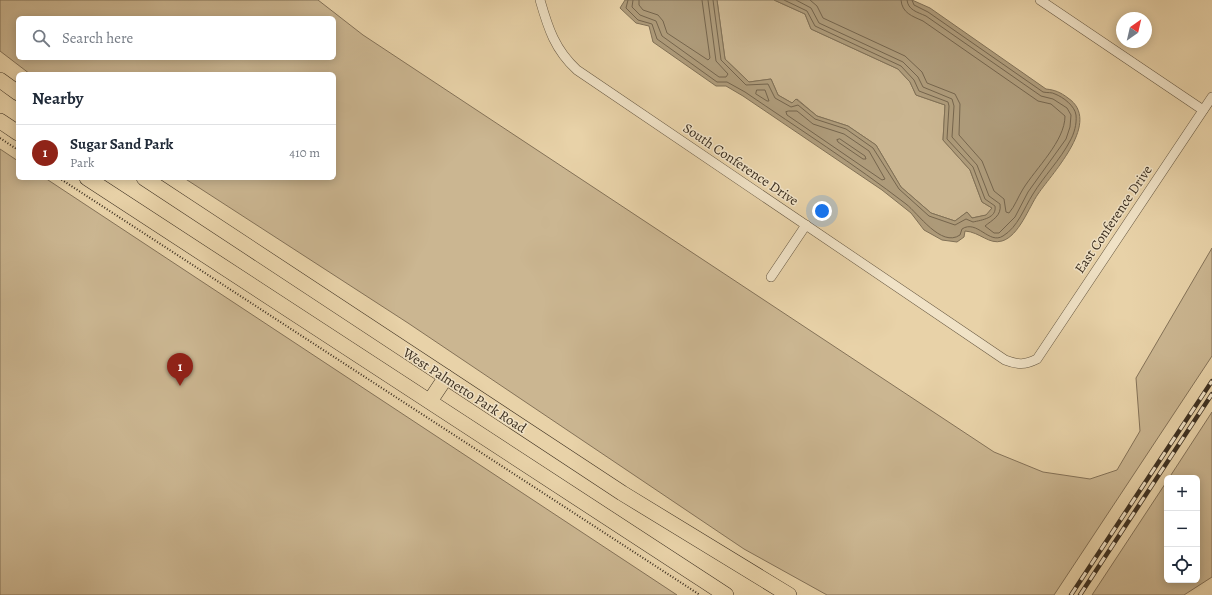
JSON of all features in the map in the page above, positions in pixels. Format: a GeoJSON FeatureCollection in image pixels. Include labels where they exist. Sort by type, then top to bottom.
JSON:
{"type":"FeatureCollection","features":[{"type":"Feature","properties":{"kind":"main road"},"geometry":{"type":"LineString","coordinates":[[0,80],[16,91]]}},
{"type":"Feature","properties":{"kind":"main road"},"geometry":{"type":"LineString","coordinates":[[0,121],[16,132]]}},
{"type":"Feature","properties":{"kind":"main road","name":"West Palmetto Park Road"},"geometry":{"type":"LineString","coordinates":[[91,180],[726,595]]}},
{"type":"Feature","properties":{"kind":"main road","name":"West Palmetto Park Road"},"geometry":{"type":"LineString","coordinates":[[147,180],[622,493],[789,595]]}},
{"type":"Feature","properties":{"kind":"main road"},"geometry":{"type":"LineString","coordinates":[[430,402],[446,377]]}},
{"type":"Feature","properties":{"kind":"street","name":"South Conference Drive"},"geometry":{"type":"LineString","coordinates":[[540,0],[547,26],[556,46],[565,59],[577,70],[1005,360],[1016,364],[1027,364],[1038,358]]}},
{"type":"Feature","properties":{"kind":"street"},"geometry":{"type":"LineString","coordinates":[[1040,0],[1203,110]]}},
{"type":"Feature","properties":{"kind":"street","name":"East Conference Drive"},"geometry":{"type":"LineString","coordinates":[[1038,358],[1212,97]]}},
{"type":"Feature","properties":{"kind":"street"},"geometry":{"type":"LineString","coordinates":[[771,277],[806,225]]}},
{"type":"Feature","properties":{"kind":"path"},"geometry":{"type":"LineString","coordinates":[[0,138],[16,149]]}},
{"type":"Feature","properties":{"kind":"path"},"geometry":{"type":"LineString","coordinates":[[62,180],[700,595]]}},
{"type":"Feature","properties":{"kind":"shaded area"},"geometry":{"type":"Polygon","coordinates":[[[0,0],[318,0],[363,35],[994,452],[1043,472],[1090,479],[1117,470],[1140,431],[1136,378],[1212,248],[1212,356],[1054,595],[827,595],[744,549],[408,323],[187,180],[336,180],[336,72],[27,72],[0,51],[0,0]]]}},
{"type":"Feature","properties":{"kind":"shaded area"},"geometry":{"type":"Polygon","coordinates":[[[717,0],[774,0],[805,14],[811,29],[898,69],[910,82],[916,95],[945,105],[943,140],[970,170],[982,202],[992,208],[987,215],[972,218],[967,212],[955,221],[931,213],[901,187],[876,145],[848,126],[817,116],[797,99],[792,103],[778,95],[771,79],[749,82],[725,59],[717,0]]]}},
{"type":"Feature","properties":{"kind":"shaded area"},"geometry":{"type":"Polygon","coordinates":[[[0,149],[16,160],[16,180],[48,180],[677,595],[0,595],[0,149]]]}},
{"type":"Feature","properties":{"kind":"shaded area"},"geometry":{"type":"Polygon","coordinates":[[[1212,412],[1212,577],[1184,595],[1092,595],[1164,486],[1164,583],[1200,583],[1200,475],[1171,475],[1212,412]]]}},
{"type":"Feature","properties":{"kind":"water"},"geometry":{"type":"Polygon","coordinates":[[[625,0],[717,0],[725,59],[749,82],[771,79],[778,95],[792,103],[796,99],[817,116],[848,126],[876,145],[901,187],[931,213],[955,221],[967,212],[972,218],[986,215],[992,208],[982,202],[970,170],[943,140],[945,105],[916,95],[910,82],[898,69],[811,29],[805,14],[774,0],[912,0],[930,8],[1046,89],[1062,94],[1068,98],[1077,108],[1080,119],[1078,132],[1072,146],[1063,160],[1038,194],[1014,233],[1008,238],[997,242],[965,231],[964,237],[957,242],[942,240],[924,230],[911,213],[882,190],[743,96],[726,86],[716,86],[653,42],[649,26],[636,23],[620,8],[625,0]]]}},
{"type":"Feature","properties":{"kind":"railway"},"geometry":{"type":"LineString","coordinates":[[1071,595],[1212,381]]}},
{"type":"Feature","properties":{"kind":"railway"},"geometry":{"type":"LineString","coordinates":[[1080,595],[1212,394]]}},
{"type":"Feature","properties":{"kind":"place","name":"Sugar Sand Park"},"geometry":{"type":"Point","coordinates":[180,386]}}]}
